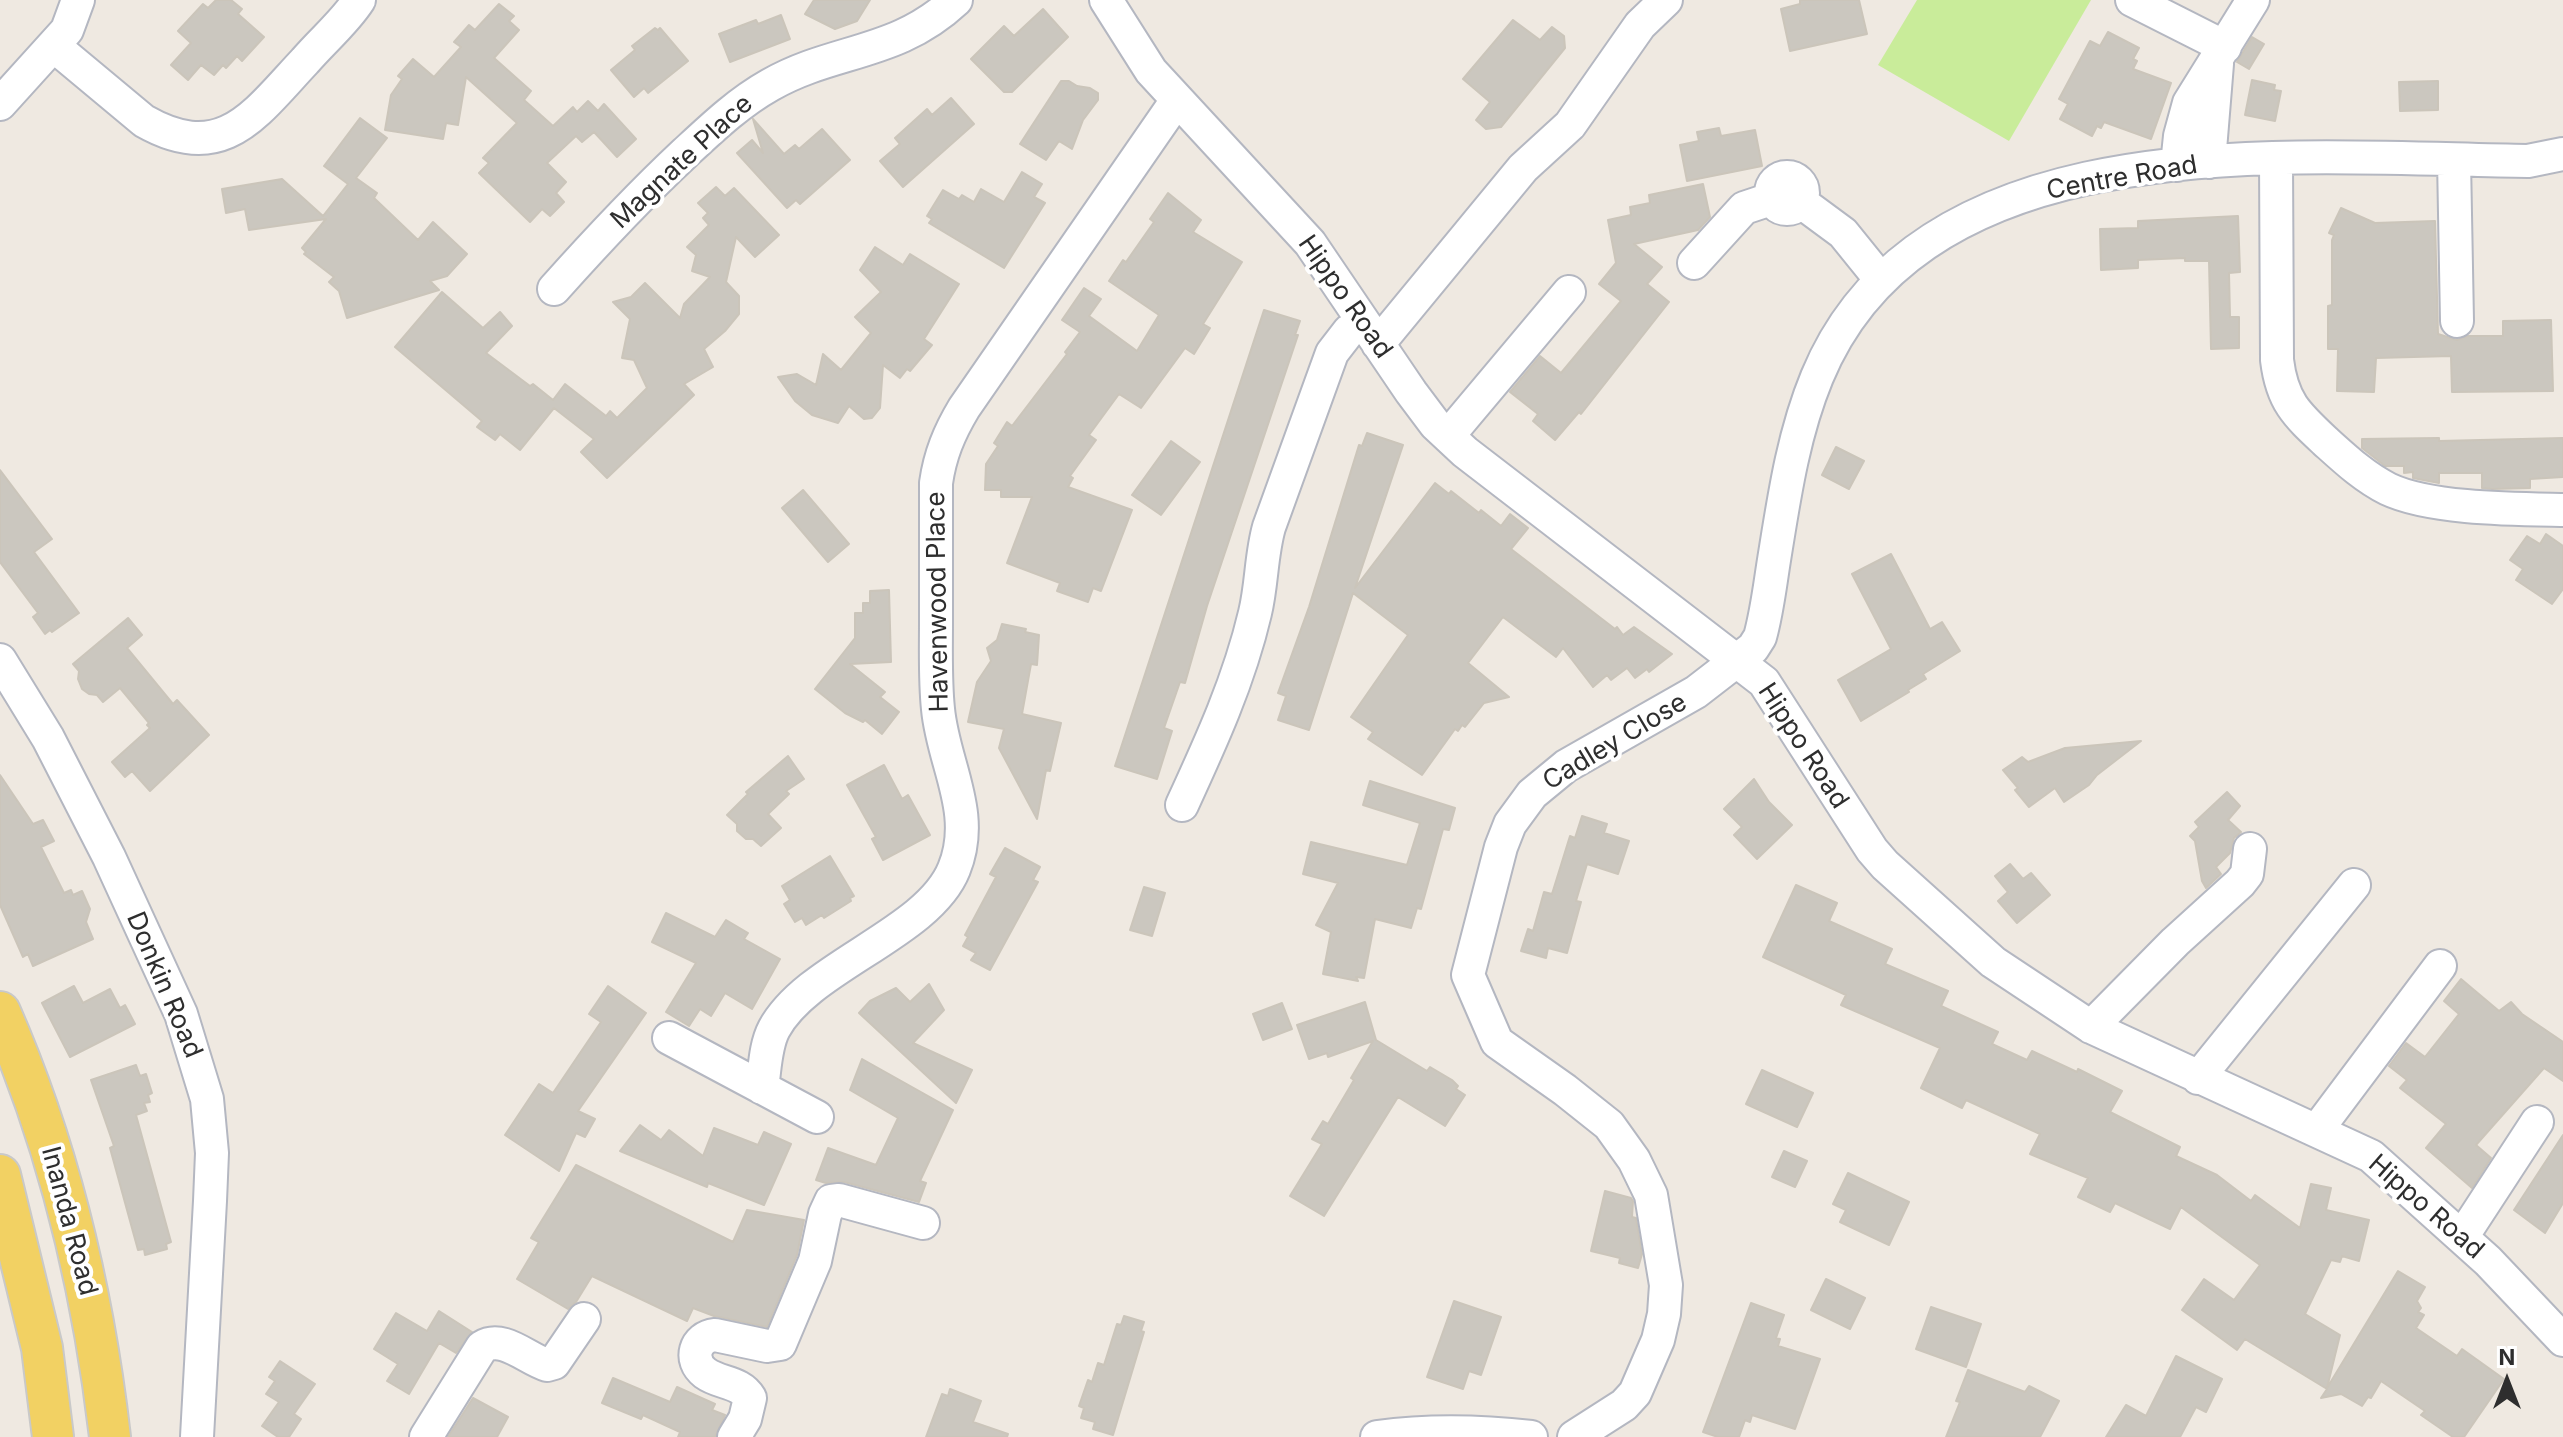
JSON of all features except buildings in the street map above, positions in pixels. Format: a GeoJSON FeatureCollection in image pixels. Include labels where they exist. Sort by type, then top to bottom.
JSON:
{"type":"FeatureCollection","features":[{"type":"Feature","properties":{"kind":"main road","name":"Inanda Road"},"geometry":{"type":"LineString","coordinates":[[0,1012],[18,1054],[61,1180],[92,1305],[110,1437]]}},
{"type":"Feature","properties":{"kind":"main road","name":"Inanda Road"},"geometry":{"type":"LineString","coordinates":[[0,1175],[42,1348],[53,1437]]}},
{"type":"Feature","properties":{"kind":"street"},"geometry":{"type":"LineString","coordinates":[[0,104],[67,30],[78,0]]}},
{"type":"Feature","properties":{"kind":"street"},"geometry":{"type":"LineString","coordinates":[[54,46],[152,126],[187,137],[215,137],[250,120],[359,0]]}},
{"type":"Feature","properties":{"kind":"street","name":"Magnate Place"},"geometry":{"type":"LineString","coordinates":[[554,289],[633,202],[751,96],[798,72],[912,33],[937,18],[956,0]]}},
{"type":"Feature","properties":{"kind":"street","name":"Hippo Road"},"geometry":{"type":"LineString","coordinates":[[1106,0],[1151,71],[1310,243],[1435,424],[1465,452],[1737,659],[1771,690],[1833,793],[1885,865],[1993,962],[2091,1027],[2371,1156],[2462,1237],[2563,1340]]}},
{"type":"Feature","properties":{"kind":"street"},"geometry":{"type":"LineString","coordinates":[[1182,805],[1232,694],[1255,613],[1269,527],[1332,353],[1349,331],[1371,334],[1523,168],[1570,125],[1640,25],[1665,0]]}},
{"type":"Feature","properties":{"kind":"street"},"geometry":{"type":"LineString","coordinates":[[2132,0],[2221,52]]}},
{"type":"Feature","properties":{"kind":"street"},"geometry":{"type":"LineString","coordinates":[[2193,164],[2221,52],[2253,0]]}},
{"type":"Feature","properties":{"kind":"street","name":"Havenwood Place"},"geometry":{"type":"LineString","coordinates":[[762,1088],[766,1056],[774,1030],[788,1011],[805,994],[911,918],[938,895],[953,871],[962,845],[963,819],[942,735],[937,698],[936,483],[940,459],[949,433],[964,408],[1177,100]]}},
{"type":"Feature","properties":{"kind":"street","name":"Centre Road"},"geometry":{"type":"LineString","coordinates":[[1737,659],[1753,648],[1763,625],[1790,466],[1817,375],[1844,326],[1881,280],[1932,240],[1965,221],[2026,195],[2091,178],[2193,164],[2308,157],[2528,161],[2563,154]]}},
{"type":"Feature","properties":{"kind":"street"},"geometry":{"type":"LineString","coordinates":[[2276,159],[2277,360],[2279,381],[2286,400],[2357,470],[2389,490],[2435,503],[2563,510]]}},
{"type":"Feature","properties":{"kind":"street"},"geometry":{"type":"LineString","coordinates":[[2454,160],[2457,321]]}},
{"type":"Feature","properties":{"kind":"street"},"geometry":{"type":"LineString","coordinates":[[1694,263],[1744,208],[1786,201],[1843,233],[1881,280]]}},
{"type":"Feature","properties":{"kind":"street"},"geometry":{"type":"LineString","coordinates":[[1448,436],[1569,292]]}},
{"type":"Feature","properties":{"kind":"street","name":"Cadley Close"},"geometry":{"type":"LineString","coordinates":[[1574,1437],[1624,1405],[1635,1393],[1658,1340],[1666,1285],[1651,1195],[1634,1160],[1609,1125],[1497,1042],[1468,975],[1501,847],[1510,824],[1532,794],[1566,766],[1696,692],[1737,659]]}},
{"type":"Feature","properties":{"kind":"street","name":"Donkin Road"},"geometry":{"type":"LineString","coordinates":[[0,660],[48,738],[109,857],[181,1014],[207,1099],[211,1177],[197,1437]]}},
{"type":"Feature","properties":{"kind":"street"},"geometry":{"type":"LineString","coordinates":[[2091,1027],[2175,942],[2240,883],[2247,874],[2250,849]]}},
{"type":"Feature","properties":{"kind":"street"},"geometry":{"type":"LineString","coordinates":[[2198,1078],[2354,885]]}},
{"type":"Feature","properties":{"kind":"street"},"geometry":{"type":"LineString","coordinates":[[2317,1130],[2440,966]]}},
{"type":"Feature","properties":{"kind":"street"},"geometry":{"type":"LineString","coordinates":[[669,1038],[817,1117]]}},
{"type":"Feature","properties":{"kind":"street"},"geometry":{"type":"LineString","coordinates":[[2462,1237],[2537,1122]]}},
{"type":"Feature","properties":{"kind":"street"},"geometry":{"type":"LineString","coordinates":[[734,1437],[745,1419],[750,1398],[738,1386],[704,1372],[696,1357],[695,1349],[699,1342],[715,1335],[767,1346],[780,1344],[815,1261],[825,1214],[831,1201],[839,1200],[923,1223]]}},
{"type":"Feature","properties":{"kind":"street"},"geometry":{"type":"LineString","coordinates":[[426,1437],[487,1343],[506,1345],[547,1365],[554,1363],[584,1319]]}},
{"type":"Feature","properties":{"kind":"street"},"geometry":{"type":"LineString","coordinates":[[1377,1437],[1416,1432],[1468,1431],[1531,1437]]}},
{"type":"Feature","properties":{"kind":"green space"},"geometry":{"type":"Polygon","coordinates":[[[1917,0],[2091,0],[2009,141],[1878,65],[1917,0]]]}}]}
